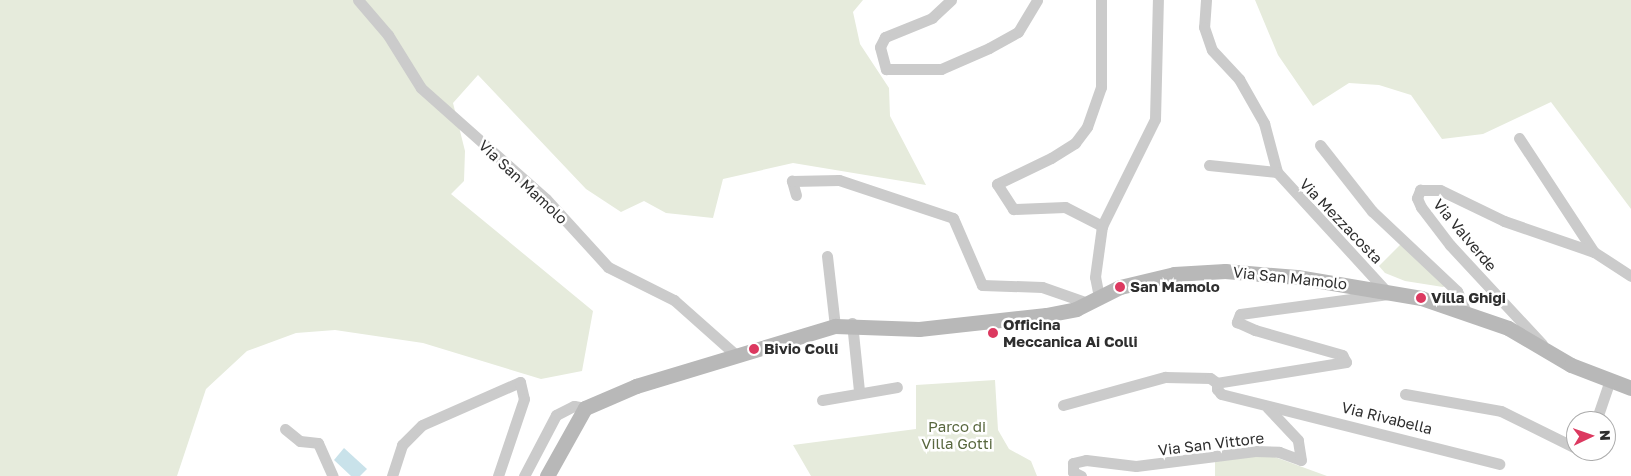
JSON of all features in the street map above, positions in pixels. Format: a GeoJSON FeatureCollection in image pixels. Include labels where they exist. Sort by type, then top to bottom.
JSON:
{"type":"FeatureCollection","features":[{"type":"Feature","properties":{"kind":"main road","name":"Via San Mamolo"},"geometry":{"type":"LineString","coordinates":[[585,408],[621,390],[835,326],[852,324],[956,327],[1046,315],[1094,300],[1120,287],[1174,274],[1225,272],[1390,291],[1465,310],[1545,347],[1571,365],[1631,388]]}},
{"type":"Feature","properties":{"kind":"main road"},"geometry":{"type":"LineString","coordinates":[[547,476],[585,408]]}},
{"type":"Feature","properties":{"kind":"street","name":"Via San Mamolo"},"geometry":{"type":"LineString","coordinates":[[358,0],[388,35],[420,88],[546,199],[608,267],[674,300],[736,355]]}},
{"type":"Feature","properties":{"kind":"street"},"geometry":{"type":"LineString","coordinates":[[951,0],[932,18],[886,37],[880,46],[886,69],[940,69],[990,48],[1018,32],[1037,0]]}},
{"type":"Feature","properties":{"kind":"street"},"geometry":{"type":"LineString","coordinates":[[1101,0],[1101,87],[1088,127],[1075,143],[1051,158],[997,184],[1013,209],[1064,207],[1102,226]]}},
{"type":"Feature","properties":{"kind":"street"},"geometry":{"type":"LineString","coordinates":[[796,195],[792,181],[839,180],[953,218],[982,285],[1042,287],[1094,300],[1102,226],[1155,119],[1158,0]]}},
{"type":"Feature","properties":{"kind":"street","name":"Via Mezzacosta"},"geometry":{"type":"LineString","coordinates":[[1206,0],[1204,27],[1212,50],[1239,79],[1264,123],[1277,172],[1390,291]]}},
{"type":"Feature","properties":{"kind":"street","name":"Via Valverde"},"geometry":{"type":"LineString","coordinates":[[1519,138],[1594,252]]}},
{"type":"Feature","properties":{"kind":"street"},"geometry":{"type":"LineString","coordinates":[[1320,145],[1372,211],[1457,291],[1465,310]]}},
{"type":"Feature","properties":{"kind":"street"},"geometry":{"type":"LineString","coordinates":[[1209,165],[1277,172]]}},
{"type":"Feature","properties":{"kind":"street","name":"Via Valverde"},"geometry":{"type":"LineString","coordinates":[[1545,347],[1450,245],[1421,207],[1417,198],[1420,190],[1440,190],[1504,221],[1594,252],[1631,276]]}},
{"type":"Feature","properties":{"kind":"street"},"geometry":{"type":"LineString","coordinates":[[827,256],[835,326]]}},
{"type":"Feature","properties":{"kind":"street","name":"Via San Vittore"},"geometry":{"type":"LineString","coordinates":[[1217,383],[1346,362],[1342,355],[1255,330],[1237,322],[1240,314],[1330,305],[1390,291]]}},
{"type":"Feature","properties":{"kind":"street"},"geometry":{"type":"LineString","coordinates":[[852,324],[858,392]]}},
{"type":"Feature","properties":{"kind":"street","name":"Via San Vittore"},"geometry":{"type":"LineString","coordinates":[[1063,405],[1165,377],[1210,378],[1217,383],[1221,394],[1267,406],[1298,440],[1301,460],[1279,452],[1255,451],[1136,466],[1086,460],[1073,463],[1073,472],[1081,476]]}},
{"type":"Feature","properties":{"kind":"street"},"geometry":{"type":"LineString","coordinates":[[1599,411],[1610,380]]}},
{"type":"Feature","properties":{"kind":"street"},"geometry":{"type":"LineString","coordinates":[[392,476],[402,445],[422,426],[520,382],[524,399],[498,476]]}},
{"type":"Feature","properties":{"kind":"street"},"geometry":{"type":"LineString","coordinates":[[822,400],[858,392],[898,387]]}},
{"type":"Feature","properties":{"kind":"street","name":"Via Rivabella"},"geometry":{"type":"LineString","coordinates":[[1404,394],[1501,411],[1566,443]]}},
{"type":"Feature","properties":{"kind":"street","name":"Via San Mamolo"},"geometry":{"type":"LineString","coordinates":[[524,476],[556,415],[574,406],[585,408]]}},
{"type":"Feature","properties":{"kind":"street","name":"Via Rivabella"},"geometry":{"type":"LineString","coordinates":[[1267,406],[1349,423],[1499,464]]}},
{"type":"Feature","properties":{"kind":"street"},"geometry":{"type":"LineString","coordinates":[[285,429],[300,441],[318,443],[333,476]]}},
{"type":"Feature","properties":{"kind":"green space"},"geometry":{"type":"Polygon","coordinates":[[[0,0],[863,0],[853,12],[860,44],[889,88],[890,116],[926,185],[793,163],[723,179],[713,218],[666,213],[644,201],[621,212],[586,189],[478,75],[453,103],[465,151],[464,181],[451,194],[593,311],[582,371],[541,379],[423,343],[335,330],[296,333],[247,351],[206,389],[177,476],[0,476],[0,0]]]}},
{"type":"Feature","properties":{"kind":"green space"},"geometry":{"type":"Polygon","coordinates":[[[1255,0],[1631,0],[1631,209],[1551,102],[1483,134],[1442,139],[1411,95],[1379,85],[1349,83],[1313,106],[1278,55],[1255,0]]]}},
{"type":"Feature","properties":{"kind":"green space"},"geometry":{"type":"Polygon","coordinates":[[[1403,242],[1448,284],[1443,287],[1405,281],[1385,273],[1379,266],[1403,242]]]}},
{"type":"Feature","properties":{"kind":"green space","name":"Parco di Villa Gotti"},"geometry":{"type":"Polygon","coordinates":[[[995,380],[998,430],[1009,449],[1031,461],[1037,476],[811,476],[793,445],[916,429],[916,385],[995,380]]]}},
{"type":"Feature","properties":{"kind":"green space"},"geometry":{"type":"Polygon","coordinates":[[[1250,455],[1272,456],[1327,476],[1215,476],[1215,461],[1250,455]]]}},
{"type":"Feature","properties":{"kind":"water"},"geometry":{"type":"Polygon","coordinates":[[[344,448],[367,469],[360,476],[351,476],[334,460],[344,448]]]}},
{"type":"Feature","properties":{"kind":"place","name":"San Mamolo"},"geometry":{"type":"Point","coordinates":[1120,287]}},
{"type":"Feature","properties":{"kind":"place","name":"Villa Ghigi"},"geometry":{"type":"Point","coordinates":[1421,298]}},
{"type":"Feature","properties":{"kind":"place","name":"Officina Meccanica Ai Colli"},"geometry":{"type":"Point","coordinates":[993,333]}},
{"type":"Feature","properties":{"kind":"place","name":"Bivio Colli"},"geometry":{"type":"Point","coordinates":[754,349]}}]}
